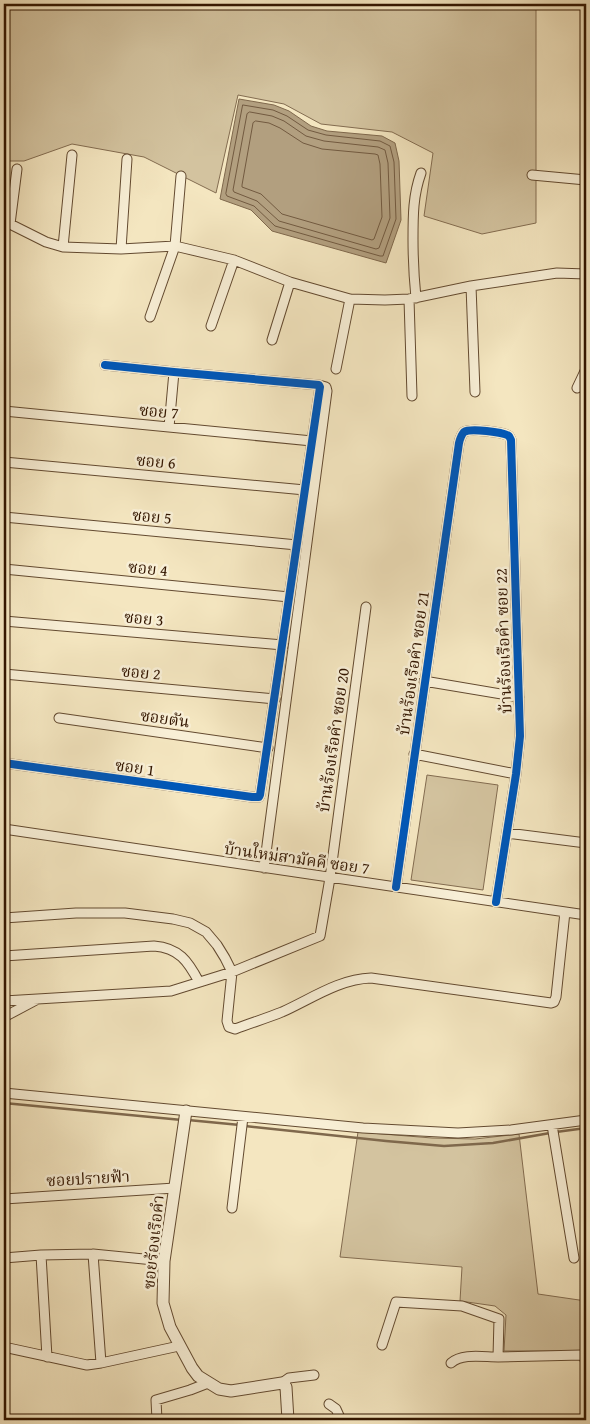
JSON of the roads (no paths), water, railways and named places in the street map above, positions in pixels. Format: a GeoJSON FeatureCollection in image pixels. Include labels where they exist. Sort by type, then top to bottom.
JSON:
{"type":"FeatureCollection","features":[{"type":"Feature","properties":{"kind":"street"},"geometry":{"type":"LineString","coordinates":[[63,247],[72,155]]}},
{"type":"Feature","properties":{"kind":"street"},"geometry":{"type":"LineString","coordinates":[[121,249],[127,159]]}},
{"type":"Feature","properties":{"kind":"street"},"geometry":{"type":"LineString","coordinates":[[17,169],[10,224],[46,242],[63,247],[121,249],[175,246],[234,260],[290,282],[350,299],[412,299],[471,286],[557,273],[586,274]]}},
{"type":"Feature","properties":{"kind":"street"},"geometry":{"type":"LineString","coordinates":[[412,396],[413,207],[416,186],[421,173]]}},
{"type":"Feature","properties":{"kind":"street"},"geometry":{"type":"LineString","coordinates":[[532,175],[586,180]]}},
{"type":"Feature","properties":{"kind":"street"},"geometry":{"type":"LineString","coordinates":[[150,317],[175,246],[181,176]]}},
{"type":"Feature","properties":{"kind":"street"},"geometry":{"type":"LineString","coordinates":[[211,326],[234,260]]}},
{"type":"Feature","properties":{"kind":"street"},"geometry":{"type":"LineString","coordinates":[[272,340],[290,282]]}},
{"type":"Feature","properties":{"kind":"street"},"geometry":{"type":"LineString","coordinates":[[471,286],[475,392]]}},
{"type":"Feature","properties":{"kind":"street"},"geometry":{"type":"LineString","coordinates":[[336,369],[350,299]]}},
{"type":"Feature","properties":{"kind":"street"},"geometry":{"type":"LineString","coordinates":[[105,365],[326,387],[327,392],[264,868]]}},
{"type":"Feature","properties":{"kind":"street"},"geometry":{"type":"LineString","coordinates":[[577,388],[586,369]]}},
{"type":"Feature","properties":{"kind":"street"},"geometry":{"type":"LineString","coordinates":[[169,427],[174,372]]}},
{"type":"Feature","properties":{"kind":"street"},"geometry":{"type":"LineString","coordinates":[[268,748],[319,385]]}},
{"type":"Feature","properties":{"kind":"street","name":"ซอย 7"},"geometry":{"type":"LineString","coordinates":[[4,411],[312,440]]}},
{"type":"Feature","properties":{"kind":"street","name":"บ้านร้องเรือคำ ซอย 22"},"geometry":{"type":"LineString","coordinates":[[459,443],[460,436],[469,430],[502,433],[509,436],[510,440],[520,736],[496,902]]}},
{"type":"Feature","properties":{"kind":"street","name":"บ้านร้องเรือคำ ซอย 21"},"geometry":{"type":"LineString","coordinates":[[396,887],[459,443]]}},
{"type":"Feature","properties":{"kind":"street","name":"ซอย 6"},"geometry":{"type":"LineString","coordinates":[[4,462],[305,490]]}},
{"type":"Feature","properties":{"kind":"street","name":"ซอย 5"},"geometry":{"type":"LineString","coordinates":[[4,517],[297,545]]}},
{"type":"Feature","properties":{"kind":"street","name":"ซอย 4"},"geometry":{"type":"LineString","coordinates":[[4,569],[289,597]]}},
{"type":"Feature","properties":{"kind":"street","name":"บ้านร้องเรือคำ ซอย 20"},"geometry":{"type":"LineString","coordinates":[[232,972],[320,936],[330,878],[366,606]]}},
{"type":"Feature","properties":{"kind":"street","name":"ซอย 3"},"geometry":{"type":"LineString","coordinates":[[4,621],[283,645]]}},
{"type":"Feature","properties":{"kind":"street","name":"ซอย 2"},"geometry":{"type":"LineString","coordinates":[[4,674],[275,699]]}},
{"type":"Feature","properties":{"kind":"street"},"geometry":{"type":"LineString","coordinates":[[424,681],[519,697]]}},
{"type":"Feature","properties":{"kind":"street","name":"ซอยตัน"},"geometry":{"type":"LineString","coordinates":[[59,718],[268,748]]}},
{"type":"Feature","properties":{"kind":"street","name":"ซอย 1"},"geometry":{"type":"LineString","coordinates":[[4,763],[259,797],[268,748]]}},
{"type":"Feature","properties":{"kind":"street"},"geometry":{"type":"LineString","coordinates":[[414,754],[516,774]]}},
{"type":"Feature","properties":{"kind":"street","name":"บ้านใหม่สามัคคี ซอย 7"},"geometry":{"type":"LineString","coordinates":[[4,829],[586,916]]}},
{"type":"Feature","properties":{"kind":"street"},"geometry":{"type":"LineString","coordinates":[[507,833],[586,843]]}},
{"type":"Feature","properties":{"kind":"street"},"geometry":{"type":"LineString","coordinates":[[4,918],[76,913],[124,913],[190,923],[206,932],[226,958],[232,972],[227,1021],[229,1027],[235,1029],[282,1012],[338,986],[362,978],[548,1004],[554,1002],[565,912]]}},
{"type":"Feature","properties":{"kind":"street"},"geometry":{"type":"LineString","coordinates":[[4,956],[154,946],[163,947],[180,954],[187,961],[199,982]]}},
{"type":"Feature","properties":{"kind":"street"},"geometry":{"type":"LineString","coordinates":[[4,1001],[171,991],[232,972]]}},
{"type":"Feature","properties":{"kind":"street"},"geometry":{"type":"LineString","coordinates":[[4,1017],[38,999]]}},
{"type":"Feature","properties":{"kind":"street"},"geometry":{"type":"LineString","coordinates":[[4,1093],[185,1118],[458,1133],[553,1130],[586,1120]]}},
{"type":"Feature","properties":{"kind":"street","name":"ซอยร้องเรือคำ"},"geometry":{"type":"LineString","coordinates":[[185,1118],[164,1261],[163,1303],[170,1328],[198,1376],[219,1389],[231,1391],[282,1383]]}},
{"type":"Feature","properties":{"kind":"street"},"geometry":{"type":"LineString","coordinates":[[232,1208],[242,1122]]}},
{"type":"Feature","properties":{"kind":"street"},"geometry":{"type":"LineString","coordinates":[[553,1130],[574,1258]]}},
{"type":"Feature","properties":{"kind":"street","name":"ซอยปรายฟ้า"},"geometry":{"type":"LineString","coordinates":[[4,1198],[175,1188]]}},
{"type":"Feature","properties":{"kind":"street"},"geometry":{"type":"LineString","coordinates":[[93,1254],[101,1364]]}},
{"type":"Feature","properties":{"kind":"street"},"geometry":{"type":"LineString","coordinates":[[4,1258],[93,1254],[164,1261]]}},
{"type":"Feature","properties":{"kind":"street"},"geometry":{"type":"LineString","coordinates":[[41,1255],[47,1357]]}},
{"type":"Feature","properties":{"kind":"street"},"geometry":{"type":"LineString","coordinates":[[382,1345],[396,1302],[462,1306],[499,1319],[498,1357]]}},
{"type":"Feature","properties":{"kind":"street"},"geometry":{"type":"LineString","coordinates":[[4,1347],[87,1365],[101,1364],[179,1346]]}},
{"type":"Feature","properties":{"kind":"street"},"geometry":{"type":"LineString","coordinates":[[451,1363],[463,1357],[582,1355],[586,1361]]}},
{"type":"Feature","properties":{"kind":"street"},"geometry":{"type":"LineString","coordinates":[[288,1420],[286,1387],[282,1383],[289,1378],[314,1376]]}},
{"type":"Feature","properties":{"kind":"street"},"geometry":{"type":"LineString","coordinates":[[157,1420],[156,1400],[208,1383]]}},
{"type":"Feature","properties":{"kind":"street"},"geometry":{"type":"LineString","coordinates":[[329,1404],[336,1409],[341,1420]]}},
{"type":"Feature","properties":{"kind":"water"},"geometry":{"type":"Polygon","coordinates":[[[239,99],[274,105],[289,111],[311,126],[327,131],[382,136],[395,143],[399,161],[401,220],[386,263],[272,231],[251,210],[220,199],[239,99]]]}},
{"type":"Feature","properties":{"kind":"waterway"},"geometry":{"type":"LineString","coordinates":[[4,1103],[182,1120]]}},
{"type":"Feature","properties":{"kind":"waterway"},"geometry":{"type":"LineString","coordinates":[[188,1120],[240,1125]]}},
{"type":"Feature","properties":{"kind":"waterway"},"geometry":{"type":"LineString","coordinates":[[245,1126],[444,1146],[493,1143],[550,1133]]}},
{"type":"Feature","properties":{"kind":"waterway"},"geometry":{"type":"LineString","coordinates":[[556,1132],[586,1128]]}}]}
